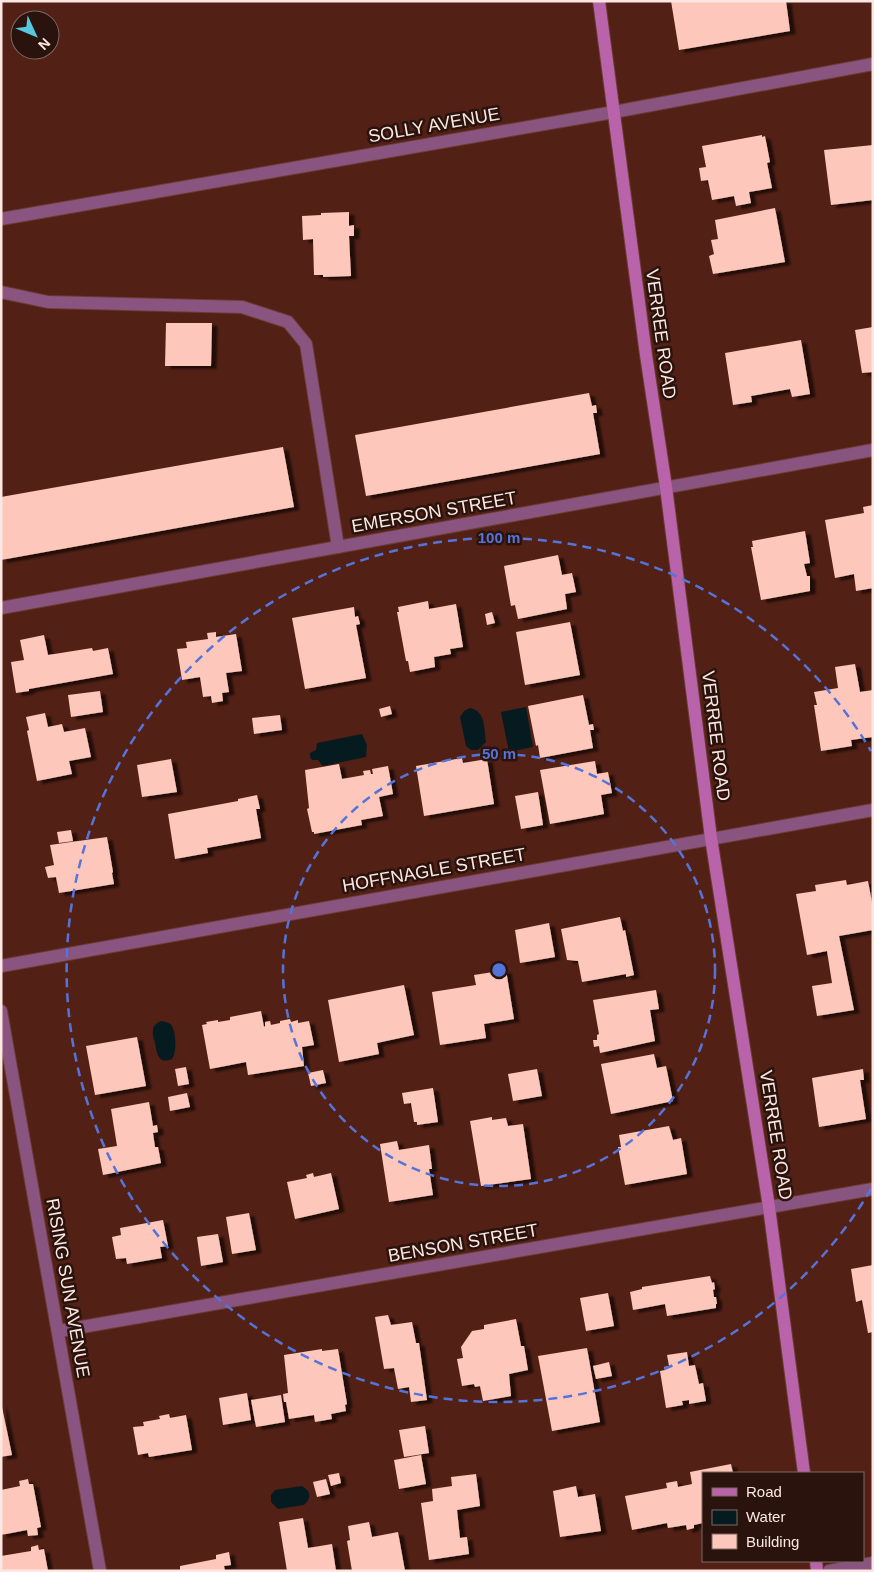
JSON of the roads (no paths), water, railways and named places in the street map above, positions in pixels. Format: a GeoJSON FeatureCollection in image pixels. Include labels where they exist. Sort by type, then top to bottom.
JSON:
{"type":"FeatureCollection","features":[{"type":"Feature","properties":{"kind":"main road","name":"VERREE ROAD"},"geometry":{"type":"LineString","coordinates":[[599,1],[646,355],[666,487],[711,838],[769,1207],[804,1472]]}},
{"type":"Feature","properties":{"kind":"street","name":"SOLLY AVENUE"},"geometry":{"type":"LineString","coordinates":[[1,219],[614,112],[873,64]]}},
{"type":"Feature","properties":{"kind":"street"},"geometry":{"type":"LineString","coordinates":[[1,292],[48,302],[242,308],[288,322],[306,344],[338,547]]}},
{"type":"Feature","properties":{"kind":"street","name":"EMERSON STREET"},"geometry":{"type":"LineString","coordinates":[[1,608],[873,450]]}},
{"type":"Feature","properties":{"kind":"street","name":"HOFFNAGLE STREET"},"geometry":{"type":"LineString","coordinates":[[1,966],[873,810]]}},
{"type":"Feature","properties":{"kind":"street","name":"RISING SUN AVENUE"},"geometry":{"type":"LineString","coordinates":[[1,1011],[100,1571]]}},
{"type":"Feature","properties":{"kind":"street","name":"BENSON STREET"},"geometry":{"type":"LineString","coordinates":[[58,1331],[873,1189]]}},
{"type":"Feature","properties":{"kind":"street"},"geometry":{"type":"LineString","coordinates":[[829,1571],[873,1563]]}},
{"type":"Feature","properties":{"kind":"water"},"geometry":{"type":"Polygon","coordinates":[[[526,707],[533,747],[509,752],[501,712],[526,707]]]}},
{"type":"Feature","properties":{"kind":"water"},"geometry":{"type":"Polygon","coordinates":[[[470,708],[479,713],[484,726],[486,742],[478,750],[471,750],[466,746],[460,717],[464,711],[470,708]]]}},
{"type":"Feature","properties":{"kind":"water"},"geometry":{"type":"Polygon","coordinates":[[[362,734],[367,745],[366,757],[323,766],[318,760],[312,760],[310,757],[310,753],[316,750],[317,743],[362,734]]]}},
{"type":"Feature","properties":{"kind":"water"},"geometry":{"type":"Polygon","coordinates":[[[161,1021],[167,1022],[173,1029],[175,1052],[172,1059],[161,1059],[157,1051],[153,1032],[154,1027],[161,1021]]]}},
{"type":"Feature","properties":{"kind":"water"},"geometry":{"type":"Polygon","coordinates":[[[302,1486],[309,1492],[308,1500],[304,1505],[278,1509],[271,1502],[271,1495],[275,1490],[302,1486]]]}}]}
